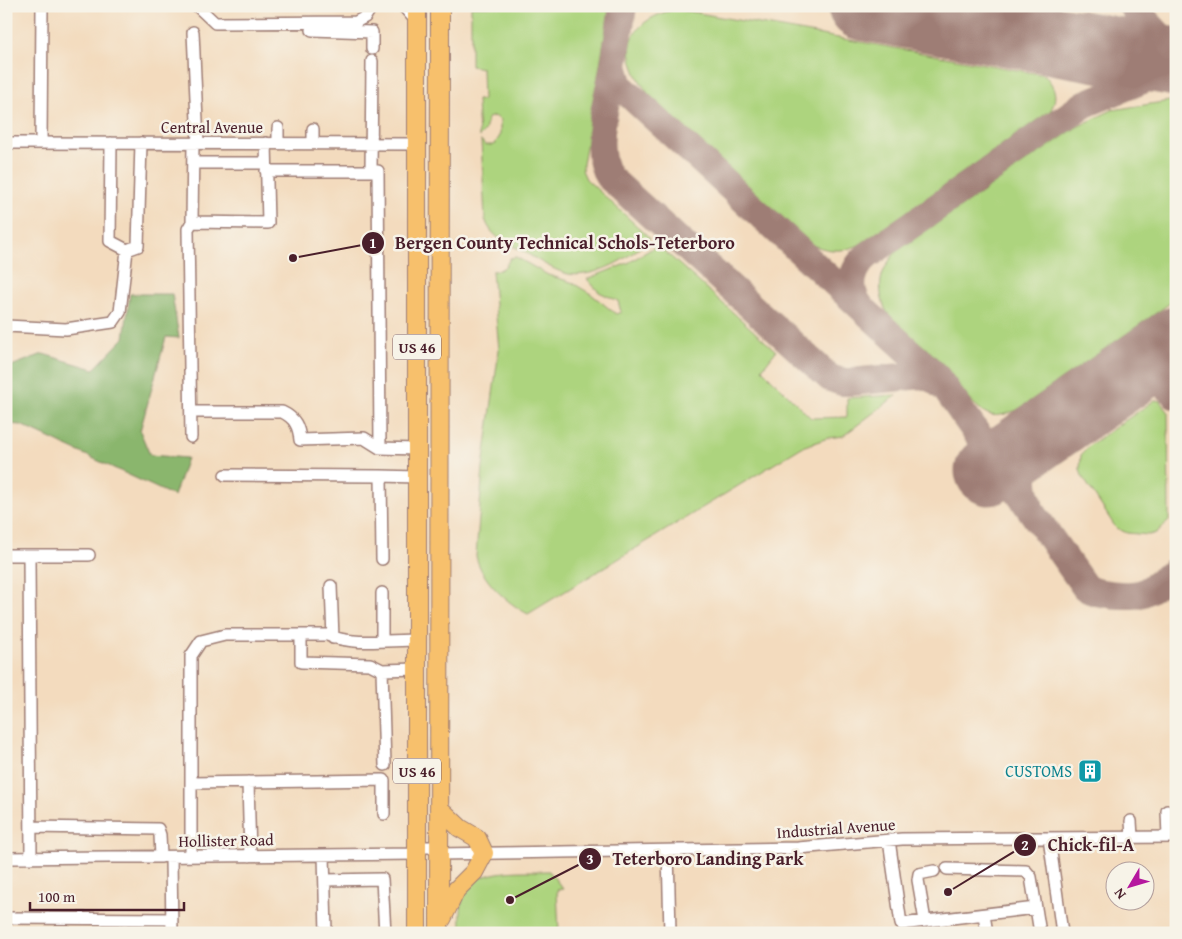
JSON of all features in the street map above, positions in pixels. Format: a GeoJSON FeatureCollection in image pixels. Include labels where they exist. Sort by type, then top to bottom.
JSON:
{"type":"FeatureCollection","features":[{"type":"Feature","properties":{"kind":"highway","name":"US 46"},"geometry":{"type":"LineString","coordinates":[[439,928],[440,6]]}},
{"type":"Feature","properties":{"kind":"highway","name":"US 46"},"geometry":{"type":"LineString","coordinates":[[417,14],[417,933]]}},
{"type":"Feature","properties":{"kind":"highway"},"geometry":{"type":"LineString","coordinates":[[417,892],[428,880],[432,865],[439,854],[428,824],[428,724],[418,688]]}},
{"type":"Feature","properties":{"kind":"highway"},"geometry":{"type":"LineString","coordinates":[[439,808],[460,828],[477,838],[484,853],[474,872],[456,890],[439,928]]}},
{"type":"Feature","properties":{"kind":"street"},"geometry":{"type":"LineString","coordinates":[[41,143],[42,6]]}},
{"type":"Feature","properties":{"kind":"street"},"geometry":{"type":"LineString","coordinates":[[198,6],[215,23],[356,22],[370,10]]}},
{"type":"Feature","properties":{"kind":"street"},"geometry":{"type":"LineString","coordinates":[[403,6],[417,14]]}},
{"type":"Feature","properties":{"kind":"street"},"geometry":{"type":"LineString","coordinates":[[312,30],[372,32],[372,48]]}},
{"type":"Feature","properties":{"kind":"street"},"geometry":{"type":"LineString","coordinates":[[191,438],[188,229],[192,222],[195,143],[193,32]]}},
{"type":"Feature","properties":{"kind":"street"},"geometry":{"type":"LineString","coordinates":[[371,171],[372,61]]}},
{"type":"Feature","properties":{"kind":"street"},"geometry":{"type":"LineString","coordinates":[[192,222],[268,223],[266,167],[278,128]]}},
{"type":"Feature","properties":{"kind":"street"},"geometry":{"type":"LineString","coordinates":[[312,129],[313,143]]}},
{"type":"Feature","properties":{"kind":"street","name":"Central Avenue"},"geometry":{"type":"LineString","coordinates":[[6,143],[417,144]]}},
{"type":"Feature","properties":{"kind":"street"},"geometry":{"type":"LineString","coordinates":[[111,143],[110,241],[127,250],[138,246],[141,143]]}},
{"type":"Feature","properties":{"kind":"street"},"geometry":{"type":"LineString","coordinates":[[193,163],[378,171],[380,448]]}},
{"type":"Feature","properties":{"kind":"street"},"geometry":{"type":"LineString","coordinates":[[6,326],[66,329],[98,326],[113,322],[120,312],[127,250]]}},
{"type":"Feature","properties":{"kind":"street"},"geometry":{"type":"LineString","coordinates":[[191,412],[282,412],[290,415],[296,422],[300,440],[364,438],[380,448],[416,450]]}},
{"type":"Feature","properties":{"kind":"street"},"geometry":{"type":"LineString","coordinates":[[225,475],[416,477]]}},
{"type":"Feature","properties":{"kind":"street"},"geometry":{"type":"LineString","coordinates":[[381,476],[382,559]]}},
{"type":"Feature","properties":{"kind":"street"},"geometry":{"type":"LineString","coordinates":[[6,555],[89,555]]}},
{"type":"Feature","properties":{"kind":"street"},"geometry":{"type":"LineString","coordinates":[[28,556],[31,858]]}},
{"type":"Feature","properties":{"kind":"street"},"geometry":{"type":"LineString","coordinates":[[331,586],[333,638]]}},
{"type":"Feature","properties":{"kind":"street"},"geometry":{"type":"LineString","coordinates":[[382,593],[382,641]]}},
{"type":"Feature","properties":{"kind":"street"},"geometry":{"type":"LineString","coordinates":[[192,856],[191,656],[201,641],[225,635],[300,635],[382,641],[416,640]]}},
{"type":"Feature","properties":{"kind":"street"},"geometry":{"type":"LineString","coordinates":[[300,635],[301,662],[370,664],[382,670],[418,669]]}},
{"type":"Feature","properties":{"kind":"street"},"geometry":{"type":"LineString","coordinates":[[382,670],[385,766]]}},
{"type":"Feature","properties":{"kind":"street"},"geometry":{"type":"LineString","coordinates":[[191,783],[384,780],[384,814]]}},
{"type":"Feature","properties":{"kind":"street"},"geometry":{"type":"LineString","coordinates":[[248,782],[250,856]]}},
{"type":"Feature","properties":{"kind":"street"},"geometry":{"type":"LineString","coordinates":[[1167,811],[1172,837]]}},
{"type":"Feature","properties":{"kind":"street"},"geometry":{"type":"LineString","coordinates":[[1132,820],[1132,837]]}},
{"type":"Feature","properties":{"kind":"street"},"geometry":{"type":"LineString","coordinates":[[31,827],[158,829],[166,857],[172,933]]}},
{"type":"Feature","properties":{"kind":"street","name":"Industrial Avenue"},"geometry":{"type":"LineString","coordinates":[[439,854],[798,848],[889,840],[1172,837]]}},
{"type":"Feature","properties":{"kind":"street"},"geometry":{"type":"LineString","coordinates":[[1049,838],[1062,933]]}},
{"type":"Feature","properties":{"kind":"street"},"geometry":{"type":"LineString","coordinates":[[889,840],[902,928],[925,921],[984,916],[1036,908]]}},
{"type":"Feature","properties":{"kind":"street","name":"Hollister Road"},"geometry":{"type":"LineString","coordinates":[[6,858],[416,854],[421,847],[431,847],[439,854]]}},
{"type":"Feature","properties":{"kind":"street"},"geometry":{"type":"LineString","coordinates":[[668,851],[670,933]]}},
{"type":"Feature","properties":{"kind":"street"},"geometry":{"type":"LineString","coordinates":[[324,855],[326,933]]}},
{"type":"Feature","properties":{"kind":"street"},"geometry":{"type":"LineString","coordinates":[[947,869],[1026,871],[1031,877],[1040,933]]}},
{"type":"Feature","properties":{"kind":"street"},"geometry":{"type":"LineString","coordinates":[[925,921],[918,880],[919,874],[934,870]]}},
{"type":"Feature","properties":{"kind":"street"},"geometry":{"type":"LineString","coordinates":[[325,880],[382,879],[385,933]]}},
{"type":"Feature","properties":{"kind":"street"},"geometry":{"type":"LineString","coordinates":[[984,916],[987,933]]}},
{"type":"Feature","properties":{"kind":"street"},"geometry":{"type":"LineString","coordinates":[[6,918],[172,919]]}},
{"type":"Feature","properties":{"kind":"green space"},"geometry":{"type":"Polygon","coordinates":[[[471,6],[583,6],[609,11],[582,170],[586,179],[650,238],[623,259],[601,270],[578,275],[568,274],[550,267],[504,241],[491,230],[485,219],[481,140],[485,145],[494,145],[500,136],[500,120],[495,116],[488,118],[485,131],[479,137],[477,100],[483,100],[482,68],[471,66],[471,6]]]}},
{"type":"Feature","properties":{"kind":"green space"},"geometry":{"type":"Polygon","coordinates":[[[676,9],[1045,75],[1053,88],[1055,96],[1051,110],[864,242],[844,250],[824,249],[810,244],[650,96],[640,81],[631,54],[631,42],[636,31],[645,22],[676,9]]]}},
{"type":"Feature","properties":{"kind":"green space"},"geometry":{"type":"Polygon","coordinates":[[[1176,100],[1176,299],[1017,410],[998,415],[984,412],[970,399],[939,360],[887,312],[881,290],[884,270],[897,251],[1077,127],[1112,110],[1176,100]]]}},
{"type":"Feature","properties":{"kind":"green space"},"geometry":{"type":"Polygon","coordinates":[[[656,246],[660,247],[776,351],[762,369],[811,418],[847,417],[847,398],[897,395],[843,436],[828,438],[802,447],[528,614],[512,604],[496,590],[483,574],[476,556],[483,467],[499,350],[492,271],[501,269],[510,258],[516,257],[548,275],[571,282],[591,294],[616,314],[621,312],[618,301],[599,292],[587,279],[628,263],[656,246]]]}},
{"type":"Feature","properties":{"kind":"green space"},"geometry":{"type":"Polygon","coordinates":[[[130,294],[172,294],[179,338],[166,337],[140,431],[150,455],[187,458],[174,496],[21,425],[6,424],[6,368],[43,354],[94,369],[124,338],[130,294]]]}},
{"type":"Feature","properties":{"kind":"green space"},"geometry":{"type":"Polygon","coordinates":[[[1155,400],[1160,401],[1168,413],[1169,521],[1156,533],[1149,535],[1127,533],[1116,528],[1082,476],[1080,469],[1081,455],[1090,445],[1155,400]]]}},
{"type":"Feature","properties":{"kind":"green space"},"geometry":{"type":"Polygon","coordinates":[[[511,871],[549,871],[563,889],[557,890],[559,933],[461,933],[462,902],[466,890],[474,882],[485,876],[511,871]]]}},
{"type":"Feature","properties":{"kind":"taxiway"},"geometry":{"type":"LineString","coordinates":[[623,6],[614,66],[620,86],[937,377],[1085,587],[1096,592],[1122,595],[1138,594],[1151,588],[1176,570]]}},
{"type":"Feature","properties":{"kind":"taxiway"},"geometry":{"type":"LineString","coordinates":[[1132,6],[1159,35],[1176,46]]}},
{"type":"Feature","properties":{"kind":"taxiway"},"geometry":{"type":"LineString","coordinates":[[614,66],[602,123],[601,138],[601,152],[609,177],[830,378],[842,382],[851,382],[922,375],[935,380],[943,387]]}},
{"type":"Feature","properties":{"kind":"taxiway"},"geometry":{"type":"LineString","coordinates":[[860,306],[853,293],[853,279],[858,266],[868,255],[1085,104],[1150,77],[1176,75]]}},
{"type":"Feature","properties":{"kind":"taxiway"},"geometry":{"type":"LineString","coordinates":[[1115,383],[1148,379],[1162,384],[1176,396]]}},
{"type":"Feature","properties":{"kind":"taxiway"},"geometry":{"type":"LineString","coordinates":[[1029,502],[1024,484],[1024,475],[1032,450],[1042,434]]}},
{"type":"Feature","properties":{"kind":"runway"},"geometry":{"type":"LineString","coordinates":[[862,6],[1176,62]]}},
{"type":"Feature","properties":{"kind":"runway"},"geometry":{"type":"LineString","coordinates":[[989,471],[1176,341]]}},
{"type":"Feature","properties":{"kind":"place","name":"Bergen County Technical Schols-Teterboro"},"geometry":{"type":"Point","coordinates":[293,258]}},
{"type":"Feature","properties":{"kind":"place","name":"CUSTOMS"},"geometry":{"type":"Point","coordinates":[1090,771]}},
{"type":"Feature","properties":{"kind":"place","name":"Chick-fil-A"},"geometry":{"type":"Point","coordinates":[948,892]}},
{"type":"Feature","properties":{"kind":"place","name":"Teterboro Landing Park"},"geometry":{"type":"Point","coordinates":[510,900]}}]}
